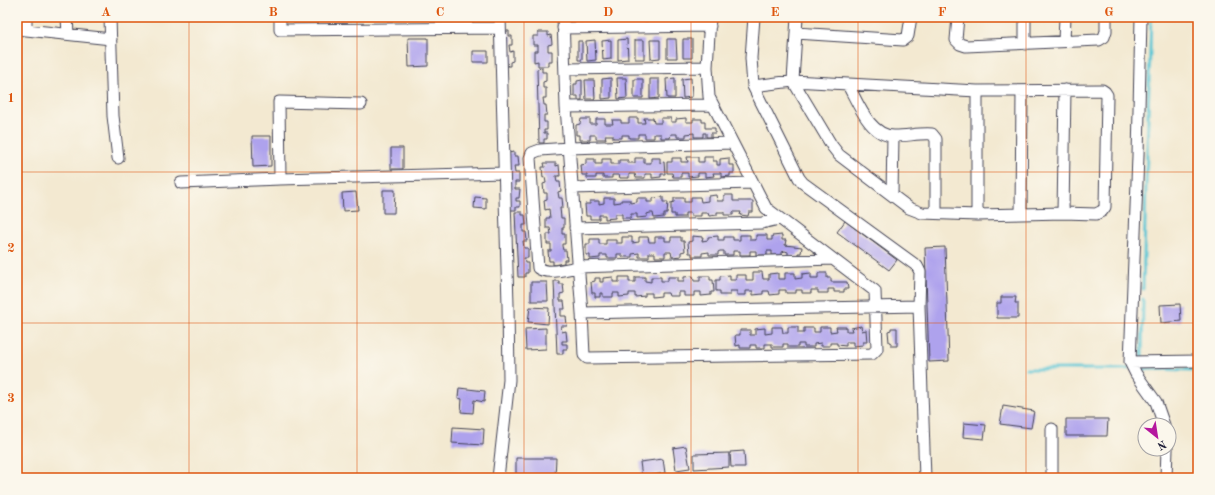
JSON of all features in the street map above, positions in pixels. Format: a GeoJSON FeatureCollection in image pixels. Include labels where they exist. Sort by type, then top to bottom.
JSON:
{"type":"FeatureCollection","features":[{"type":"Feature","properties":{"kind":"street"},"geometry":{"type":"LineString","coordinates":[[26,17],[21,29],[111,39]]}},
{"type":"Feature","properties":{"kind":"street"},"geometry":{"type":"LineString","coordinates":[[67,17],[68,34]]}},
{"type":"Feature","properties":{"kind":"street"},"geometry":{"type":"LineString","coordinates":[[110,17],[113,116],[118,158]]}},
{"type":"Feature","properties":{"kind":"street"},"geometry":{"type":"LineString","coordinates":[[280,17],[280,30],[500,22],[509,380],[498,478]]}},
{"type":"Feature","properties":{"kind":"street"},"geometry":{"type":"LineString","coordinates":[[754,17],[751,58],[753,86],[799,178],[803,184],[919,269],[921,381],[925,478]]}},
{"type":"Feature","properties":{"kind":"street"},"geometry":{"type":"LineString","coordinates":[[753,86],[793,81],[977,91],[1102,90],[1107,95],[1105,207],[1102,211],[1096,214],[1063,213],[977,215],[936,212],[922,213],[909,208],[839,155],[793,81],[797,17]]}},
{"type":"Feature","properties":{"kind":"street"},"geometry":{"type":"LineString","coordinates":[[796,33],[903,40],[908,36],[911,17]]}},
{"type":"Feature","properties":{"kind":"street"},"geometry":{"type":"LineString","coordinates":[[958,17],[956,40],[960,44],[966,46],[1099,40],[1104,37],[1106,32],[1106,17]]}},
{"type":"Feature","properties":{"kind":"street"},"geometry":{"type":"LineString","coordinates":[[1025,17],[1026,44]]}},
{"type":"Feature","properties":{"kind":"street"},"geometry":{"type":"LineString","coordinates":[[1064,41],[1065,17]]}},
{"type":"Feature","properties":{"kind":"street"},"geometry":{"type":"LineString","coordinates":[[1141,17],[1130,362],[1136,374],[1156,402],[1161,417]]}},
{"type":"Feature","properties":{"kind":"street"},"geometry":{"type":"LineString","coordinates":[[710,22],[707,67],[709,97],[713,106],[766,208],[875,291],[877,349],[872,354],[586,358],[584,355],[566,107],[563,23],[710,22]]}},
{"type":"Feature","properties":{"kind":"street"},"geometry":{"type":"LineString","coordinates":[[565,69],[707,67]]}},
{"type":"Feature","properties":{"kind":"street"},"geometry":{"type":"LineString","coordinates":[[848,85],[870,123],[878,131],[893,136],[932,134],[936,139],[936,212]]}},
{"type":"Feature","properties":{"kind":"street"},"geometry":{"type":"LineString","coordinates":[[1063,213],[1065,90]]}},
{"type":"Feature","properties":{"kind":"street"},"geometry":{"type":"LineString","coordinates":[[977,91],[977,215]]}},
{"type":"Feature","properties":{"kind":"street"},"geometry":{"type":"LineString","coordinates":[[1021,214],[1022,91]]}},
{"type":"Feature","properties":{"kind":"street"},"geometry":{"type":"LineString","coordinates":[[280,179],[278,102],[361,104]]}},
{"type":"Feature","properties":{"kind":"street"},"geometry":{"type":"LineString","coordinates":[[566,107],[713,106]]}},
{"type":"Feature","properties":{"kind":"street"},"geometry":{"type":"LineString","coordinates":[[892,195],[893,136]]}},
{"type":"Feature","properties":{"kind":"street"},"geometry":{"type":"LineString","coordinates":[[732,143],[569,148],[540,150],[532,153],[530,158],[538,268],[540,270],[558,271],[578,267],[833,259]]}},
{"type":"Feature","properties":{"kind":"street"},"geometry":{"type":"LineString","coordinates":[[181,183],[504,173]]}},
{"type":"Feature","properties":{"kind":"street"},"geometry":{"type":"LineString","coordinates":[[572,188],[753,183]]}},
{"type":"Feature","properties":{"kind":"street"},"geometry":{"type":"LineString","coordinates":[[575,228],[762,223],[779,218]]}},
{"type":"Feature","properties":{"kind":"street"},"geometry":{"type":"LineString","coordinates":[[582,313],[919,306]]}},
{"type":"Feature","properties":{"kind":"street"},"geometry":{"type":"LineString","coordinates":[[1130,362],[1198,361]]}},
{"type":"Feature","properties":{"kind":"street"},"geometry":{"type":"LineString","coordinates":[[1052,429],[1052,478]]}},
{"type":"Feature","properties":{"kind":"street"},"geometry":{"type":"LineString","coordinates":[[1166,478],[1167,457]]}},
{"type":"Feature","properties":{"kind":"building"},"geometry":{"type":"Polygon","coordinates":[[[288,17],[304,17],[304,19],[288,19],[288,17]]]}},
{"type":"Feature","properties":{"kind":"building"},"geometry":{"type":"Polygon","coordinates":[[[576,17],[584,17],[584,20],[576,21],[576,17]]]}},
{"type":"Feature","properties":{"kind":"building"},"geometry":{"type":"Polygon","coordinates":[[[591,17],[600,17],[600,20],[591,20],[591,17]]]}},
{"type":"Feature","properties":{"kind":"building"},"geometry":{"type":"Polygon","coordinates":[[[609,17],[617,17],[617,20],[609,20],[609,17]]]}},
{"type":"Feature","properties":{"kind":"building"},"geometry":{"type":"Polygon","coordinates":[[[625,17],[633,17],[634,20],[625,20],[625,17]]]}},
{"type":"Feature","properties":{"kind":"building"},"geometry":{"type":"Polygon","coordinates":[[[640,17],[649,17],[649,20],[640,20],[640,17]]]}},
{"type":"Feature","properties":{"kind":"building"},"geometry":{"type":"Polygon","coordinates":[[[656,17],[665,17],[665,18],[656,19],[656,17]]]}},
{"type":"Feature","properties":{"kind":"building"},"geometry":{"type":"Polygon","coordinates":[[[673,17],[682,17],[682,19],[673,19],[673,17]]]}},
{"type":"Feature","properties":{"kind":"building"},"geometry":{"type":"Polygon","coordinates":[[[689,17],[701,17],[701,18],[689,19],[689,17]]]}},
{"type":"Feature","properties":{"kind":"building"},"geometry":{"type":"Polygon","coordinates":[[[503,31],[509,31],[509,36],[512,36],[512,45],[509,45],[510,52],[513,51],[513,61],[510,62],[510,66],[504,66],[503,31]]]}},
{"type":"Feature","properties":{"kind":"building"},"geometry":{"type":"Polygon","coordinates":[[[538,32],[548,32],[548,36],[551,35],[552,44],[548,45],[548,51],[552,51],[552,61],[548,61],[548,66],[538,66],[538,61],[534,62],[534,51],[538,51],[538,45],[533,45],[533,36],[538,36],[538,32]]]}},
{"type":"Feature","properties":{"kind":"building"},"geometry":{"type":"Polygon","coordinates":[[[408,38],[428,38],[428,66],[409,67],[408,38]]]}},
{"type":"Feature","properties":{"kind":"building"},"geometry":{"type":"Polygon","coordinates":[[[627,39],[628,59],[618,60],[618,40],[627,39]]]}},
{"type":"Feature","properties":{"kind":"building"},"geometry":{"type":"Polygon","coordinates":[[[667,39],[676,39],[677,58],[667,58],[667,39]]]}},
{"type":"Feature","properties":{"kind":"building"},"geometry":{"type":"Polygon","coordinates":[[[683,39],[692,39],[692,58],[683,58],[683,39]]]}},
{"type":"Feature","properties":{"kind":"building"},"geometry":{"type":"Polygon","coordinates":[[[595,40],[596,60],[587,61],[586,41],[595,40]]]}},
{"type":"Feature","properties":{"kind":"building"},"geometry":{"type":"Polygon","coordinates":[[[611,40],[611,59],[603,60],[602,41],[611,40]]]}},
{"type":"Feature","properties":{"kind":"building"},"geometry":{"type":"Polygon","coordinates":[[[635,40],[644,40],[644,59],[635,59],[635,40]]]}},
{"type":"Feature","properties":{"kind":"building"},"geometry":{"type":"Polygon","coordinates":[[[650,40],[660,40],[660,58],[651,59],[650,40]]]}},
{"type":"Feature","properties":{"kind":"building"},"geometry":{"type":"Polygon","coordinates":[[[578,41],[582,41],[582,60],[578,60],[578,41]]]}},
{"type":"Feature","properties":{"kind":"building"},"geometry":{"type":"Polygon","coordinates":[[[473,51],[488,51],[488,62],[473,62],[473,51]]]}},
{"type":"Feature","properties":{"kind":"building"},"geometry":{"type":"Polygon","coordinates":[[[542,68],[542,72],[546,72],[546,81],[543,82],[543,88],[546,88],[546,98],[543,98],[544,105],[546,105],[547,115],[544,115],[544,122],[547,122],[547,130],[544,130],[544,133],[547,133],[547,139],[544,139],[544,143],[539,143],[537,69],[542,68]]]}},
{"type":"Feature","properties":{"kind":"building"},"geometry":{"type":"Polygon","coordinates":[[[611,78],[611,98],[602,99],[602,79],[611,78]]]}},
{"type":"Feature","properties":{"kind":"building"},"geometry":{"type":"Polygon","coordinates":[[[617,78],[626,78],[627,98],[618,99],[617,78]]]}},
{"type":"Feature","properties":{"kind":"building"},"geometry":{"type":"Polygon","coordinates":[[[675,78],[675,98],[667,98],[666,79],[675,78]]]}},
{"type":"Feature","properties":{"kind":"building"},"geometry":{"type":"Polygon","coordinates":[[[691,78],[692,97],[683,98],[682,79],[691,78]]]}},
{"type":"Feature","properties":{"kind":"building"},"geometry":{"type":"Polygon","coordinates":[[[634,79],[643,79],[643,98],[634,98],[634,79]]]}},
{"type":"Feature","properties":{"kind":"building"},"geometry":{"type":"Polygon","coordinates":[[[650,79],[659,79],[659,98],[650,99],[650,79]]]}},
{"type":"Feature","properties":{"kind":"building"},"geometry":{"type":"Polygon","coordinates":[[[582,80],[582,100],[578,100],[578,96],[574,96],[574,84],[577,84],[577,81],[582,80]]]}},
{"type":"Feature","properties":{"kind":"building"},"geometry":{"type":"Polygon","coordinates":[[[585,80],[594,80],[595,99],[586,99],[585,80]]]}},
{"type":"Feature","properties":{"kind":"building"},"geometry":{"type":"Polygon","coordinates":[[[629,118],[638,118],[638,123],[645,123],[644,118],[653,118],[654,123],[661,123],[661,118],[671,118],[671,122],[676,122],[676,119],[686,118],[686,122],[693,122],[693,119],[702,119],[702,122],[705,122],[705,128],[715,128],[715,133],[711,133],[711,137],[706,137],[706,133],[703,133],[703,137],[694,137],[694,133],[686,134],[686,137],[677,137],[677,134],[671,134],[670,138],[661,138],[661,134],[654,134],[654,138],[645,138],[645,134],[638,134],[638,138],[629,138],[629,135],[622,135],[622,138],[613,138],[613,135],[605,135],[606,139],[596,139],[596,135],[590,135],[590,140],[580,140],[580,135],[576,135],[576,125],[580,124],[581,119],[590,119],[590,124],[596,124],[596,119],[605,119],[605,124],[613,124],[612,120],[621,120],[621,123],[629,123],[629,118]]]}},
{"type":"Feature","properties":{"kind":"building"},"geometry":{"type":"Polygon","coordinates":[[[252,136],[271,136],[271,166],[253,167],[252,136]]]}},
{"type":"Feature","properties":{"kind":"building"},"geometry":{"type":"Polygon","coordinates":[[[391,148],[403,148],[403,169],[391,169],[391,148]]]}},
{"type":"Feature","properties":{"kind":"building"},"geometry":{"type":"Polygon","coordinates":[[[514,152],[514,156],[518,156],[519,166],[514,166],[515,173],[519,173],[519,182],[515,182],[515,189],[520,189],[519,198],[516,198],[516,201],[520,201],[520,207],[516,207],[516,210],[510,210],[508,153],[514,152]]]}},
{"type":"Feature","properties":{"kind":"building"},"geometry":{"type":"Polygon","coordinates":[[[687,157],[698,157],[698,162],[704,162],[704,157],[713,157],[713,161],[717,161],[717,165],[720,165],[720,159],[729,158],[729,165],[734,165],[734,173],[730,173],[730,176],[721,177],[721,173],[713,173],[714,176],[705,177],[705,173],[698,173],[698,176],[688,177],[688,173],[681,173],[681,177],[673,177],[672,173],[667,173],[667,162],[672,162],[672,158],[681,158],[681,162],[688,162],[687,157]]]}},
{"type":"Feature","properties":{"kind":"building"},"geometry":{"type":"Polygon","coordinates":[[[635,158],[644,158],[644,163],[651,163],[651,158],[660,158],[660,163],[664,162],[665,174],[661,174],[661,177],[652,178],[652,174],[645,174],[645,178],[636,178],[635,174],[629,174],[629,178],[620,178],[619,175],[612,175],[612,178],[603,178],[603,175],[596,175],[596,178],[587,178],[587,175],[582,175],[581,165],[586,164],[586,159],[595,159],[595,164],[602,164],[602,159],[611,159],[611,164],[619,164],[619,160],[628,160],[628,163],[635,163],[635,158]]]}},
{"type":"Feature","properties":{"kind":"building"},"geometry":{"type":"Polygon","coordinates":[[[544,163],[556,163],[556,166],[559,165],[560,176],[556,176],[557,182],[560,182],[561,191],[558,192],[559,198],[562,198],[563,208],[560,208],[561,218],[564,218],[564,228],[562,228],[562,234],[565,234],[565,244],[562,244],[562,246],[563,250],[566,250],[567,260],[564,260],[564,263],[553,265],[553,261],[549,261],[548,251],[551,251],[551,244],[547,244],[547,234],[551,234],[550,228],[546,228],[546,218],[550,218],[549,209],[545,210],[544,200],[547,199],[547,193],[544,193],[543,184],[546,183],[545,177],[543,178],[542,167],[545,167],[544,163]]]}},
{"type":"Feature","properties":{"kind":"building"},"geometry":{"type":"Polygon","coordinates":[[[383,190],[395,190],[394,213],[383,213],[383,190]]]}},
{"type":"Feature","properties":{"kind":"building"},"geometry":{"type":"Polygon","coordinates":[[[356,192],[358,210],[343,211],[342,193],[356,192]]]}},
{"type":"Feature","properties":{"kind":"building"},"geometry":{"type":"Polygon","coordinates":[[[716,195],[717,201],[724,201],[724,195],[733,195],[733,201],[753,201],[753,212],[749,212],[748,216],[740,215],[741,212],[733,212],[733,215],[724,215],[724,212],[717,212],[717,215],[709,216],[708,213],[701,213],[701,216],[691,216],[691,213],[685,213],[685,217],[675,217],[675,214],[671,214],[671,203],[674,202],[674,198],[684,198],[684,202],[691,202],[691,197],[700,197],[701,202],[708,201],[708,196],[716,195]]]}},
{"type":"Feature","properties":{"kind":"building"},"geometry":{"type":"Polygon","coordinates":[[[475,197],[486,198],[486,209],[474,208],[475,197]]]}},
{"type":"Feature","properties":{"kind":"building"},"geometry":{"type":"Polygon","coordinates":[[[663,197],[663,202],[668,202],[667,214],[664,214],[664,217],[654,218],[653,213],[647,214],[647,217],[637,218],[637,214],[631,214],[631,218],[622,218],[622,214],[615,214],[615,218],[605,219],[605,215],[599,215],[599,219],[590,219],[590,216],[586,216],[585,204],[590,204],[590,201],[599,201],[599,204],[604,203],[604,198],[614,198],[614,203],[621,202],[621,200],[630,200],[630,203],[637,202],[637,198],[647,198],[647,202],[653,202],[653,198],[663,197]]]}},
{"type":"Feature","properties":{"kind":"building"},"geometry":{"type":"Polygon","coordinates":[[[515,212],[522,212],[522,215],[525,215],[526,225],[523,225],[523,232],[526,232],[527,241],[523,241],[524,248],[528,248],[528,258],[524,258],[525,263],[528,263],[528,273],[525,273],[525,277],[518,277],[515,212]]]}},
{"type":"Feature","properties":{"kind":"building"},"geometry":{"type":"Polygon","coordinates":[[[845,221],[897,260],[889,270],[837,232],[845,221]]]}},
{"type":"Feature","properties":{"kind":"building"},"geometry":{"type":"Polygon","coordinates":[[[740,235],[750,235],[750,240],[756,240],[756,235],[767,235],[767,240],[772,240],[772,236],[782,235],[782,240],[786,240],[785,245],[802,247],[801,253],[798,253],[798,256],[788,256],[788,252],[785,251],[782,252],[782,255],[772,255],[772,251],[767,251],[767,255],[756,255],[756,251],[750,251],[750,255],[740,255],[740,251],[733,251],[733,255],[724,255],[724,251],[720,251],[718,252],[718,255],[709,255],[709,252],[702,253],[702,256],[692,256],[692,253],[689,253],[688,242],[692,241],[692,236],[703,237],[702,241],[708,240],[708,237],[718,236],[718,240],[724,240],[724,237],[733,237],[733,240],[740,240],[740,235]]]}},
{"type":"Feature","properties":{"kind":"building"},"geometry":{"type":"Polygon","coordinates":[[[622,237],[632,237],[632,243],[639,242],[639,237],[648,237],[649,242],[655,242],[655,237],[665,237],[665,241],[671,241],[671,237],[681,237],[681,241],[684,241],[685,251],[681,252],[681,256],[672,257],[671,252],[665,252],[665,257],[655,257],[655,253],[649,253],[649,257],[639,257],[639,253],[632,254],[632,257],[622,257],[622,254],[617,254],[617,258],[607,258],[607,255],[600,255],[600,258],[590,259],[590,255],[586,255],[586,244],[590,244],[590,239],[599,239],[599,244],[606,244],[606,240],[616,240],[616,243],[622,243],[622,237]]]}},
{"type":"Feature","properties":{"kind":"building"},"geometry":{"type":"Polygon","coordinates":[[[945,247],[949,361],[929,362],[925,248],[945,247]]]}},
{"type":"Feature","properties":{"kind":"building"},"geometry":{"type":"Polygon","coordinates":[[[753,272],[762,272],[763,279],[769,279],[769,274],[778,273],[778,279],[785,279],[785,273],[795,273],[795,279],[802,278],[802,274],[811,273],[811,278],[818,278],[818,273],[827,273],[827,278],[831,278],[831,282],[847,282],[848,289],[844,289],[844,292],[834,292],[834,289],[828,289],[828,293],[818,293],[818,290],[811,290],[811,293],[802,293],[802,290],[796,290],[796,293],[786,293],[786,290],[779,290],[779,294],[770,295],[769,291],[763,291],[763,294],[753,295],[753,291],[746,291],[746,295],[737,295],[737,291],[730,291],[730,295],[720,295],[720,291],[716,291],[716,280],[720,280],[720,276],[730,275],[730,280],[736,280],[736,275],[746,275],[746,280],[753,280],[753,272]]]}},
{"type":"Feature","properties":{"kind":"building"},"geometry":{"type":"Polygon","coordinates":[[[693,276],[694,281],[700,281],[700,276],[710,276],[710,280],[713,280],[714,292],[711,292],[711,295],[701,296],[701,292],[694,292],[694,296],[684,296],[684,292],[678,292],[678,296],[669,296],[668,293],[661,293],[661,296],[652,297],[652,293],[645,293],[645,296],[635,297],[635,293],[629,293],[629,296],[619,297],[619,293],[613,293],[613,297],[603,297],[603,293],[600,293],[600,297],[595,297],[595,293],[592,293],[591,282],[595,281],[595,278],[600,278],[600,282],[603,282],[603,278],[613,277],[613,282],[619,282],[619,277],[629,277],[629,282],[635,282],[635,277],[645,277],[645,281],[651,282],[651,277],[661,277],[661,281],[668,281],[668,277],[678,277],[678,281],[684,281],[684,277],[693,276]]]}},
{"type":"Feature","properties":{"kind":"building"},"geometry":{"type":"Polygon","coordinates":[[[554,281],[559,281],[559,284],[563,284],[564,293],[560,294],[560,301],[564,301],[565,309],[561,309],[561,316],[566,316],[567,326],[561,326],[562,332],[566,331],[567,341],[562,341],[562,344],[567,344],[567,349],[563,349],[563,354],[557,354],[554,281]]]}},
{"type":"Feature","properties":{"kind":"building"},"geometry":{"type":"Polygon","coordinates":[[[531,282],[547,282],[548,301],[531,301],[531,282]]]}},
{"type":"Feature","properties":{"kind":"building"},"geometry":{"type":"Polygon","coordinates":[[[1001,297],[1016,297],[1015,303],[1018,303],[1018,318],[997,318],[997,303],[1001,303],[1001,297]]]}},
{"type":"Feature","properties":{"kind":"building"},"geometry":{"type":"Polygon","coordinates":[[[1180,304],[1181,321],[1161,323],[1160,305],[1180,304]]]}},
{"type":"Feature","properties":{"kind":"building"},"geometry":{"type":"Polygon","coordinates":[[[530,307],[549,308],[548,324],[528,322],[530,307]]]}},
{"type":"Feature","properties":{"kind":"building"},"geometry":{"type":"Polygon","coordinates":[[[861,326],[862,331],[866,330],[867,342],[863,342],[863,345],[853,346],[853,342],[846,342],[846,346],[837,345],[837,343],[830,343],[830,346],[821,346],[821,343],[814,344],[814,347],[804,347],[804,344],[798,344],[798,347],[788,347],[788,344],[783,344],[783,347],[772,347],[772,344],[765,344],[765,348],[756,348],[756,345],[750,345],[750,348],[740,348],[740,345],[736,346],[735,335],[740,335],[740,330],[750,330],[750,335],[755,335],[755,329],[765,328],[765,334],[772,333],[772,327],[782,327],[783,333],[788,333],[788,327],[798,327],[798,333],[804,333],[804,328],[814,328],[814,332],[820,332],[820,327],[830,327],[830,332],[837,331],[836,327],[846,327],[846,331],[852,331],[851,328],[861,326]]]}},
{"type":"Feature","properties":{"kind":"building"},"geometry":{"type":"Polygon","coordinates":[[[546,328],[546,349],[526,350],[525,329],[546,328]]]}},
{"type":"Feature","properties":{"kind":"building"},"geometry":{"type":"Polygon","coordinates":[[[891,328],[897,328],[897,346],[891,346],[891,342],[889,342],[888,331],[891,330],[891,328]]]}},
{"type":"Feature","properties":{"kind":"building"},"geometry":{"type":"Polygon","coordinates":[[[459,388],[485,391],[484,402],[474,400],[473,413],[461,412],[462,399],[458,398],[459,388]]]}},
{"type":"Feature","properties":{"kind":"building"},"geometry":{"type":"Polygon","coordinates":[[[1003,406],[1034,411],[1031,428],[1000,424],[1003,406]]]}},
{"type":"Feature","properties":{"kind":"building"},"geometry":{"type":"Polygon","coordinates":[[[1066,419],[1108,419],[1107,436],[1066,436],[1066,419]]]}},
{"type":"Feature","properties":{"kind":"building"},"geometry":{"type":"Polygon","coordinates":[[[964,423],[986,425],[984,439],[963,437],[964,423]]]}},
{"type":"Feature","properties":{"kind":"building"},"geometry":{"type":"Polygon","coordinates":[[[453,427],[484,429],[483,445],[452,443],[453,427]]]}},
{"type":"Feature","properties":{"kind":"building"},"geometry":{"type":"Polygon","coordinates":[[[686,446],[690,468],[676,470],[673,448],[686,446]]]}},
{"type":"Feature","properties":{"kind":"building"},"geometry":{"type":"Polygon","coordinates":[[[744,451],[745,467],[731,467],[730,452],[744,451]]]}},
{"type":"Feature","properties":{"kind":"building"},"geometry":{"type":"Polygon","coordinates":[[[729,453],[729,467],[694,469],[694,454],[729,453]]]}},
{"type":"Feature","properties":{"kind":"building"},"geometry":{"type":"Polygon","coordinates":[[[516,458],[556,458],[555,478],[516,478],[516,458]]]}},
{"type":"Feature","properties":{"kind":"building"},"geometry":{"type":"Polygon","coordinates":[[[663,459],[665,473],[642,477],[640,462],[663,459]]]}},
{"type":"Feature","properties":{"kind":"building"},"geometry":{"type":"Polygon","coordinates":[[[693,472],[693,478],[677,478],[677,473],[693,472]]]}},
{"type":"Feature","properties":{"kind":"building"},"geometry":{"type":"Polygon","coordinates":[[[733,476],[733,478],[723,478],[723,477],[733,476]]]}},
{"type":"Feature","properties":{"kind":"waterway"},"geometry":{"type":"LineString","coordinates":[[1143,289],[1151,17]]}},
{"type":"Feature","properties":{"kind":"waterway"},"geometry":{"type":"LineString","coordinates":[[1142,358],[1143,299]]}},
{"type":"Feature","properties":{"kind":"waterway"},"geometry":{"type":"LineString","coordinates":[[1026,369],[1128,369]]}},
{"type":"Feature","properties":{"kind":"waterway"},"geometry":{"type":"LineString","coordinates":[[1136,369],[1198,370]]}}]}
